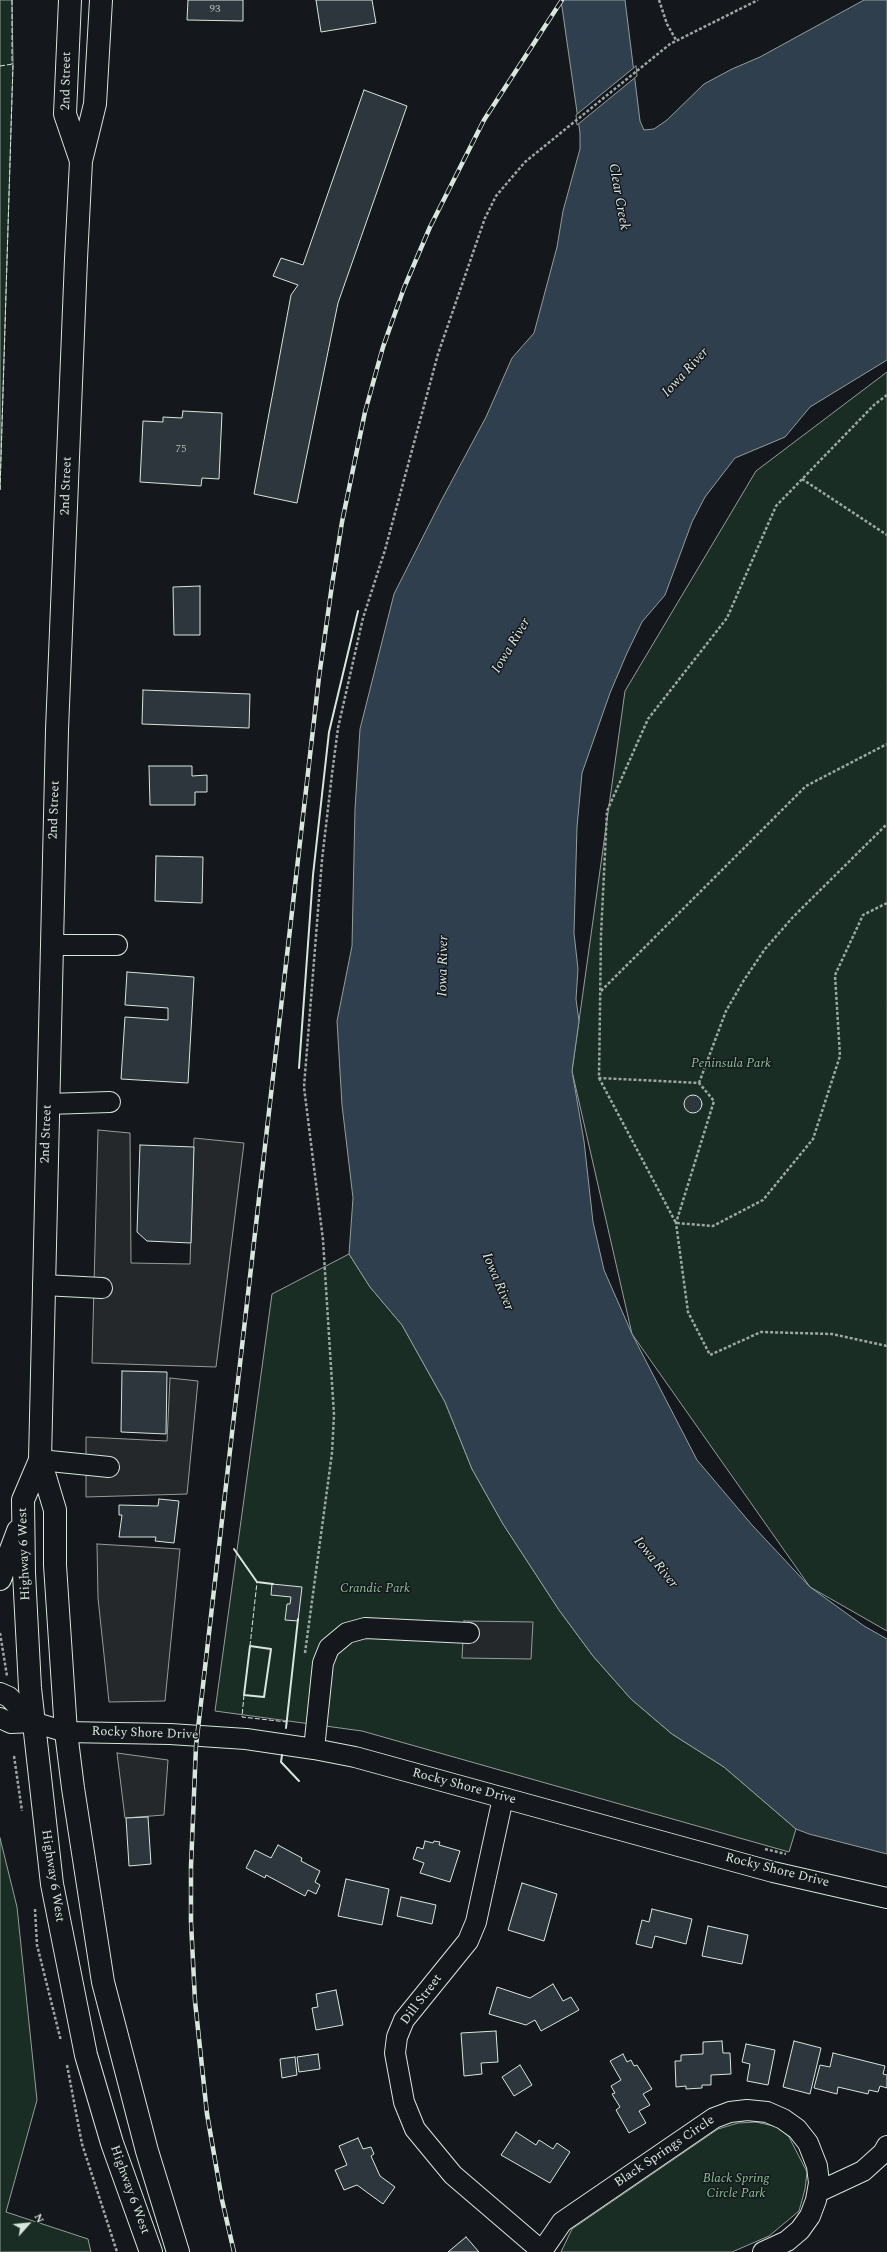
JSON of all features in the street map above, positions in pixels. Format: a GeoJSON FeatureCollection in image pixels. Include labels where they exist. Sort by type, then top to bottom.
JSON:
{"type":"FeatureCollection","features":[{"type":"Feature","properties":{"kind":"main road","name":"2nd Street"},"geometry":{"type":"LineString","coordinates":[[70,0],[66,114],[80,161]]}},
{"type":"Feature","properties":{"kind":"main road","name":"2nd Street"},"geometry":{"type":"LineString","coordinates":[[40,1460],[57,730],[80,161],[95,104],[101,0]]}},
{"type":"Feature","properties":{"kind":"main road","name":"Highway 6 West"},"geometry":{"type":"LineString","coordinates":[[40,1460],[23,1500],[24,1573],[33,1722],[52,1884],[86,2055],[112,2143],[151,2252]]}},
{"type":"Feature","properties":{"kind":"main road"},"geometry":{"type":"LineString","coordinates":[[40,1460],[55,1510],[55,1565],[66,1732],[73,1788],[103,1982],[147,2151],[178,2252]]}},
{"type":"Feature","properties":{"kind":"main road"},"geometry":{"type":"LineString","coordinates":[[0,1579],[23,1516]]}},
{"type":"Feature","properties":{"kind":"street"},"geometry":{"type":"LineString","coordinates":[[52,945],[117,945]]}},
{"type":"Feature","properties":{"kind":"street"},"geometry":{"type":"LineString","coordinates":[[48,1104],[110,1102]]}},
{"type":"Feature","properties":{"kind":"street"},"geometry":{"type":"LineString","coordinates":[[43,1285],[102,1288]]}},
{"type":"Feature","properties":{"kind":"street"},"geometry":{"type":"LineString","coordinates":[[40,1460],[109,1467]]}},
{"type":"Feature","properties":{"kind":"street"},"geometry":{"type":"LineString","coordinates":[[314,1748],[323,1663],[330,1648],[347,1633],[365,1628],[469,1633]]}},
{"type":"Feature","properties":{"kind":"street"},"geometry":{"type":"LineString","coordinates":[[4,1685],[9,1697],[33,1722]]}},
{"type":"Feature","properties":{"kind":"street"},"geometry":{"type":"LineString","coordinates":[[0,1718],[11,1723],[33,1722]]}},
{"type":"Feature","properties":{"kind":"street","name":"Rocky Shore Drive"},"geometry":{"type":"LineString","coordinates":[[33,1722],[66,1732],[170,1734],[246,1739],[314,1748],[355,1757],[773,1872],[887,1898]]}},
{"type":"Feature","properties":{"kind":"street","name":"Dill Street"},"geometry":{"type":"LineString","coordinates":[[503,1798],[476,1922],[468,1941],[404,2020],[397,2037],[395,2053],[404,2102],[415,2130],[453,2175],[542,2252]]}},
{"type":"Feature","properties":{"kind":"street","name":"Black Springs Circle"},"geometry":{"type":"LineString","coordinates":[[542,2252],[562,2222],[714,2118],[730,2112],[747,2110],[767,2112],[783,2119],[797,2129],[808,2143],[817,2166],[818,2192],[810,2216],[800,2230],[786,2241],[763,2252]]}},
{"type":"Feature","properties":{"kind":"street"},"geometry":{"type":"LineString","coordinates":[[818,2192],[863,2171],[884,2153],[887,2146]]}},
{"type":"Feature","properties":{"kind":"street"},"geometry":{"type":"LineString","coordinates":[[139,2252],[141,2226]]}},
{"type":"Feature","properties":{"kind":"path"},"geometry":{"type":"LineString","coordinates":[[659,0],[667,24],[676,40]]}},
{"type":"Feature","properties":{"kind":"path"},"geometry":{"type":"LineString","coordinates":[[305,1656],[332,1453],[334,1415],[323,1240],[304,1087],[322,860],[338,728],[363,618],[385,550],[438,354],[485,218],[496,196],[526,162],[542,148],[676,40],[758,0]]}},
{"type":"Feature","properties":{"kind":"path"},"geometry":{"type":"LineString","coordinates":[[887,395],[874,405],[776,506],[727,618],[648,719],[607,811],[600,992],[599,1078],[676,1223],[688,1312],[710,1355],[761,1332],[832,1334],[887,1346]]}},
{"type":"Feature","properties":{"kind":"path"},"geometry":{"type":"LineString","coordinates":[[802,479],[887,535]]}},
{"type":"Feature","properties":{"kind":"path"},"geometry":{"type":"LineString","coordinates":[[600,992],[806,786],[887,744]]}},
{"type":"Feature","properties":{"kind":"path"},"geometry":{"type":"LineString","coordinates":[[699,1083],[726,1011],[744,980],[765,949],[793,917],[887,824]]}},
{"type":"Feature","properties":{"kind":"path"},"geometry":{"type":"LineString","coordinates":[[676,1223],[713,1226],[763,1200],[813,1139],[840,1056],[835,975],[863,915],[887,903]]}},
{"type":"Feature","properties":{"kind":"path"},"geometry":{"type":"LineString","coordinates":[[599,1078],[699,1083],[714,1101],[676,1223]]}},
{"type":"Feature","properties":{"kind":"path"},"geometry":{"type":"LineString","coordinates":[[0,1633],[4,1685]]}},
{"type":"Feature","properties":{"kind":"green space"},"geometry":{"type":"Polygon","coordinates":[[[0,0],[12,0],[13,64],[0,490],[0,0]]]}},
{"type":"Feature","properties":{"kind":"green space","name":"Peninsula Park"},"geometry":{"type":"Polygon","coordinates":[[[887,372],[887,1631],[810,1587],[632,1334],[572,1071],[625,691],[756,471],[887,372]]]}},
{"type":"Feature","properties":{"kind":"green space","name":"Crandic Park"},"geometry":{"type":"Polygon","coordinates":[[[349,1254],[370,1287],[402,1325],[445,1402],[472,1469],[503,1524],[559,1610],[593,1656],[631,1699],[672,1734],[724,1767],[796,1829],[789,1852],[362,1731],[215,1711],[272,1294],[349,1254]]]}},
{"type":"Feature","properties":{"kind":"green space"},"geometry":{"type":"Polygon","coordinates":[[[0,1838],[17,1907],[37,2100],[6,2212],[88,2239],[91,2252],[0,2252],[0,1838]]]}},
{"type":"Feature","properties":{"kind":"green space","name":"Black Spring Circle Park"},"geometry":{"type":"Polygon","coordinates":[[[756,2122],[778,2127],[789,2137],[807,2172],[805,2189],[799,2211],[769,2236],[732,2252],[561,2252],[572,2229],[718,2129],[738,2123],[756,2122]]]}},
{"type":"Feature","properties":{"kind":"shaded area"},"geometry":{"type":"Polygon","coordinates":[[[98,1130],[130,1133],[131,1263],[190,1264],[194,1138],[244,1143],[216,1367],[92,1363],[98,1130]]]}},
{"type":"Feature","properties":{"kind":"shaded area"},"geometry":{"type":"Polygon","coordinates":[[[170,1378],[198,1381],[187,1494],[86,1497],[86,1437],[167,1441],[170,1378]]]}},
{"type":"Feature","properties":{"kind":"shaded area"},"geometry":{"type":"Polygon","coordinates":[[[97,1544],[180,1549],[165,1701],[109,1702],[98,1598],[97,1544]]]}},
{"type":"Feature","properties":{"kind":"shaded area"},"geometry":{"type":"Polygon","coordinates":[[[464,1621],[533,1622],[531,1659],[462,1658],[464,1621]]]}},
{"type":"Feature","properties":{"kind":"shaded area"},"geometry":{"type":"Polygon","coordinates":[[[117,1753],[168,1760],[164,1815],[125,1818],[117,1753]]]}},
{"type":"Feature","properties":{"kind":"water"},"geometry":{"type":"Polygon","coordinates":[[[561,0],[625,0],[640,121],[644,130],[654,129],[667,120],[704,84],[732,69],[760,57],[864,0],[887,0],[887,360],[810,407],[785,437],[735,458],[705,497],[692,522],[665,595],[642,622],[627,653],[610,693],[582,773],[577,827],[574,933],[578,969],[576,999],[579,1021],[572,1071],[584,1141],[593,1222],[604,1270],[632,1334],[697,1460],[752,1525],[810,1587],[864,1626],[887,1639],[887,1854],[809,1834],[796,1829],[724,1767],[672,1734],[631,1699],[593,1656],[559,1610],[503,1524],[472,1469],[445,1402],[402,1325],[370,1287],[349,1254],[353,1198],[342,1105],[337,1021],[352,946],[355,809],[360,729],[394,594],[486,417],[512,358],[534,333],[557,247],[563,211],[580,149],[580,133],[561,0]]]}},
{"type":"Feature","properties":{"kind":"pier"},"geometry":{"type":"Polygon","coordinates":[[[636,66],[637,76],[577,125],[576,115],[636,66]]]}},
{"type":"Feature","properties":{"kind":"building"},"geometry":{"type":"Polygon","coordinates":[[[188,0],[243,0],[243,21],[187,20],[188,0]]]}},
{"type":"Feature","properties":{"kind":"building"},"geometry":{"type":"Polygon","coordinates":[[[316,0],[372,0],[376,23],[321,32],[316,0]]]}},
{"type":"Feature","properties":{"kind":"building"},"geometry":{"type":"Polygon","coordinates":[[[364,90],[407,106],[338,303],[297,503],[254,494],[291,295],[298,285],[273,276],[281,258],[303,265],[364,90]]]}},
{"type":"Feature","properties":{"kind":"building"},"geometry":{"type":"Polygon","coordinates":[[[183,411],[222,413],[219,479],[202,478],[201,486],[140,482],[143,421],[163,422],[163,417],[182,418],[183,411]]]}},
{"type":"Feature","properties":{"kind":"building"},"geometry":{"type":"Polygon","coordinates":[[[200,586],[200,635],[174,635],[173,587],[200,586]]]}},
{"type":"Feature","properties":{"kind":"building"},"geometry":{"type":"Polygon","coordinates":[[[143,690],[250,694],[249,728],[142,724],[143,690]]]}},
{"type":"Feature","properties":{"kind":"building"},"geometry":{"type":"Polygon","coordinates":[[[149,766],[192,766],[192,776],[207,775],[207,792],[195,792],[195,805],[150,805],[149,766]]]}},
{"type":"Feature","properties":{"kind":"building"},"geometry":{"type":"Polygon","coordinates":[[[156,856],[203,857],[202,903],[155,901],[156,856]]]}},
{"type":"Feature","properties":{"kind":"building"},"geometry":{"type":"Polygon","coordinates":[[[127,972],[194,977],[188,1083],[121,1079],[125,1017],[168,1020],[168,1008],[125,1005],[127,972]]]}},
{"type":"Feature","properties":{"kind":"building"},"geometry":{"type":"Polygon","coordinates":[[[693,1095],[699,1098],[702,1104],[699,1110],[693,1113],[687,1110],[684,1104],[687,1098],[693,1095]]]}},
{"type":"Feature","properties":{"kind":"building"},"geometry":{"type":"Polygon","coordinates":[[[140,1145],[194,1147],[191,1243],[147,1241],[137,1232],[140,1145]]]}},
{"type":"Feature","properties":{"kind":"building"},"geometry":{"type":"Polygon","coordinates":[[[122,1371],[167,1372],[166,1434],[121,1432],[122,1371]]]}},
{"type":"Feature","properties":{"kind":"building"},"geometry":{"type":"Polygon","coordinates":[[[159,1499],[179,1501],[174,1543],[155,1541],[156,1537],[119,1537],[122,1515],[119,1515],[119,1505],[158,1506],[159,1499]]]}},
{"type":"Feature","properties":{"kind":"building"},"geometry":{"type":"Polygon","coordinates":[[[272,1584],[302,1587],[298,1621],[285,1620],[287,1604],[290,1604],[291,1597],[271,1595],[272,1584]]]}},
{"type":"Feature","properties":{"kind":"building"},"geometry":{"type":"Polygon","coordinates":[[[148,1817],[151,1864],[129,1866],[126,1818],[148,1817]]]}},
{"type":"Feature","properties":{"kind":"building"},"geometry":{"type":"Polygon","coordinates":[[[425,1841],[433,1843],[434,1841],[440,1842],[439,1845],[460,1851],[450,1882],[420,1873],[424,1863],[413,1859],[417,1847],[423,1849],[425,1841]]]}},
{"type":"Feature","properties":{"kind":"building"},"geometry":{"type":"Polygon","coordinates":[[[278,1845],[302,1858],[301,1861],[320,1871],[315,1882],[320,1885],[316,1894],[308,1890],[305,1896],[266,1875],[265,1878],[246,1868],[255,1850],[271,1858],[278,1845]]]}},
{"type":"Feature","properties":{"kind":"building"},"geometry":{"type":"Polygon","coordinates":[[[346,1879],[389,1889],[382,1925],[338,1916],[346,1879]]]}},
{"type":"Feature","properties":{"kind":"building"},"geometry":{"type":"Polygon","coordinates":[[[522,1883],[557,1894],[544,1941],[508,1930],[522,1883]]]}},
{"type":"Feature","properties":{"kind":"building"},"geometry":{"type":"Polygon","coordinates":[[[401,1897],[436,1905],[432,1924],[397,1916],[401,1897]]]}},
{"type":"Feature","properties":{"kind":"building"},"geometry":{"type":"Polygon","coordinates":[[[652,1909],[692,1919],[686,1944],[655,1936],[652,1948],[636,1944],[642,1920],[649,1922],[652,1909]]]}},
{"type":"Feature","properties":{"kind":"building"},"geometry":{"type":"Polygon","coordinates":[[[708,1926],[748,1935],[742,1964],[702,1956],[708,1926]]]}},
{"type":"Feature","properties":{"kind":"building"},"geometry":{"type":"Polygon","coordinates":[[[553,1984],[563,2001],[571,1997],[579,2010],[541,2031],[535,2020],[526,2025],[489,2014],[497,1987],[530,1998],[553,1984]]]}},
{"type":"Feature","properties":{"kind":"building"},"geometry":{"type":"Polygon","coordinates":[[[336,1990],[343,2025],[316,2030],[312,2008],[318,2007],[316,1994],[336,1990]]]}},
{"type":"Feature","properties":{"kind":"building"},"geometry":{"type":"Polygon","coordinates":[[[496,2031],[498,2062],[481,2063],[482,2074],[464,2076],[461,2033],[496,2031]]]}},
{"type":"Feature","properties":{"kind":"building"},"geometry":{"type":"Polygon","coordinates":[[[722,2041],[723,2053],[730,2053],[731,2074],[711,2075],[711,2085],[702,2085],[702,2088],[686,2089],[686,2086],[676,2087],[675,2061],[681,2061],[681,2055],[703,2054],[703,2042],[722,2041]]]}},
{"type":"Feature","properties":{"kind":"building"},"geometry":{"type":"Polygon","coordinates":[[[794,2041],[821,2048],[810,2094],[783,2087],[794,2041]]]}},
{"type":"Feature","properties":{"kind":"building"},"geometry":{"type":"Polygon","coordinates":[[[746,2044],[775,2050],[768,2085],[747,2081],[750,2064],[742,2062],[746,2044]]]}},
{"type":"Feature","properties":{"kind":"building"},"geometry":{"type":"Polygon","coordinates":[[[833,2053],[885,2066],[883,2074],[887,2075],[887,2088],[880,2086],[878,2092],[869,2090],[868,2094],[838,2087],[837,2094],[814,2088],[820,2065],[830,2067],[833,2053]]]}},
{"type":"Feature","properties":{"kind":"building"},"geometry":{"type":"Polygon","coordinates":[[[318,2054],[320,2069],[299,2072],[297,2057],[318,2054]]]}},
{"type":"Feature","properties":{"kind":"building"},"geometry":{"type":"Polygon","coordinates":[[[623,2054],[627,2062],[631,2060],[634,2066],[637,2065],[652,2089],[643,2094],[650,2105],[639,2111],[646,2123],[629,2133],[616,2110],[620,2107],[612,2094],[615,2093],[611,2086],[621,2080],[610,2061],[623,2054]]]}},
{"type":"Feature","properties":{"kind":"building"},"geometry":{"type":"Polygon","coordinates":[[[295,2057],[297,2075],[282,2078],[280,2059],[295,2057]]]}},
{"type":"Feature","properties":{"kind":"building"},"geometry":{"type":"Polygon","coordinates":[[[520,2065],[532,2085],[514,2096],[502,2077],[520,2065]]]}},
{"type":"Feature","properties":{"kind":"building"},"geometry":{"type":"Polygon","coordinates":[[[516,2132],[536,2145],[539,2140],[553,2149],[557,2143],[570,2152],[550,2183],[501,2155],[516,2132]]]}},
{"type":"Feature","properties":{"kind":"building"},"geometry":{"type":"Polygon","coordinates":[[[358,2138],[363,2149],[371,2147],[374,2154],[371,2156],[380,2176],[395,2187],[383,2204],[357,2185],[344,2190],[335,2170],[347,2165],[339,2146],[358,2138]]]}},
{"type":"Feature","properties":{"kind":"building"},"geometry":{"type":"Polygon","coordinates":[[[466,2237],[479,2252],[448,2252],[466,2237]]]}},
{"type":"Feature","properties":{"kind":"railway"},"geometry":{"type":"LineString","coordinates":[[234,2252],[222,2200],[207,2114],[195,2001],[191,1922],[191,1866],[196,1746],[319,677],[332,585],[342,522],[365,412],[383,347],[404,288],[430,227],[484,120],[562,0]]}},
{"type":"Feature","properties":{"kind":"fence"},"geometry":{"type":"LineString","coordinates":[[12,0],[12,64]]}},
{"type":"Feature","properties":{"kind":"fence"},"geometry":{"type":"LineString","coordinates":[[0,66],[13,64],[0,490]]}},
{"type":"Feature","properties":{"kind":"fence"},"geometry":{"type":"LineString","coordinates":[[250,1646],[257,1582]]}},
{"type":"Feature","properties":{"kind":"fence"},"geometry":{"type":"LineString","coordinates":[[244,1695],[242,1717],[287,1722]]}},
{"type":"Feature","properties":{"kind":"wall"},"geometry":{"type":"LineString","coordinates":[[299,1068],[313,875],[329,732],[358,611]]}},
{"type":"Feature","properties":{"kind":"wall"},"geometry":{"type":"LineString","coordinates":[[234,1549],[257,1582],[273,1584]]}},
{"type":"Feature","properties":{"kind":"wall"},"geometry":{"type":"LineString","coordinates":[[286,1728],[298,1619]]}},
{"type":"Feature","properties":{"kind":"wall"},"geometry":{"type":"LineString","coordinates":[[250,1646],[271,1649],[264,1697],[244,1695],[250,1646]]}},
{"type":"Feature","properties":{"kind":"wall"},"geometry":{"type":"LineString","coordinates":[[282,1755],[281,1762],[299,1781]]}},
{"type":"Feature","properties":{"kind":"water label","name":"Clear Creek"},"geometry":{"type":"Point","coordinates":[618,197]}},
{"type":"Feature","properties":{"kind":"water label","name":"Iowa River"},"geometry":{"type":"Point","coordinates":[686,373]}},
{"type":"Feature","properties":{"kind":"water label","name":"Iowa River"},"geometry":{"type":"Point","coordinates":[512,646]}},
{"type":"Feature","properties":{"kind":"water label","name":"Iowa River"},"geometry":{"type":"Point","coordinates":[444,966]}},
{"type":"Feature","properties":{"kind":"water label","name":"Iowa River"},"geometry":{"type":"Point","coordinates":[497,1282]}},
{"type":"Feature","properties":{"kind":"water label","name":"Iowa River"},"geometry":{"type":"Point","coordinates":[655,1563]}}]}
